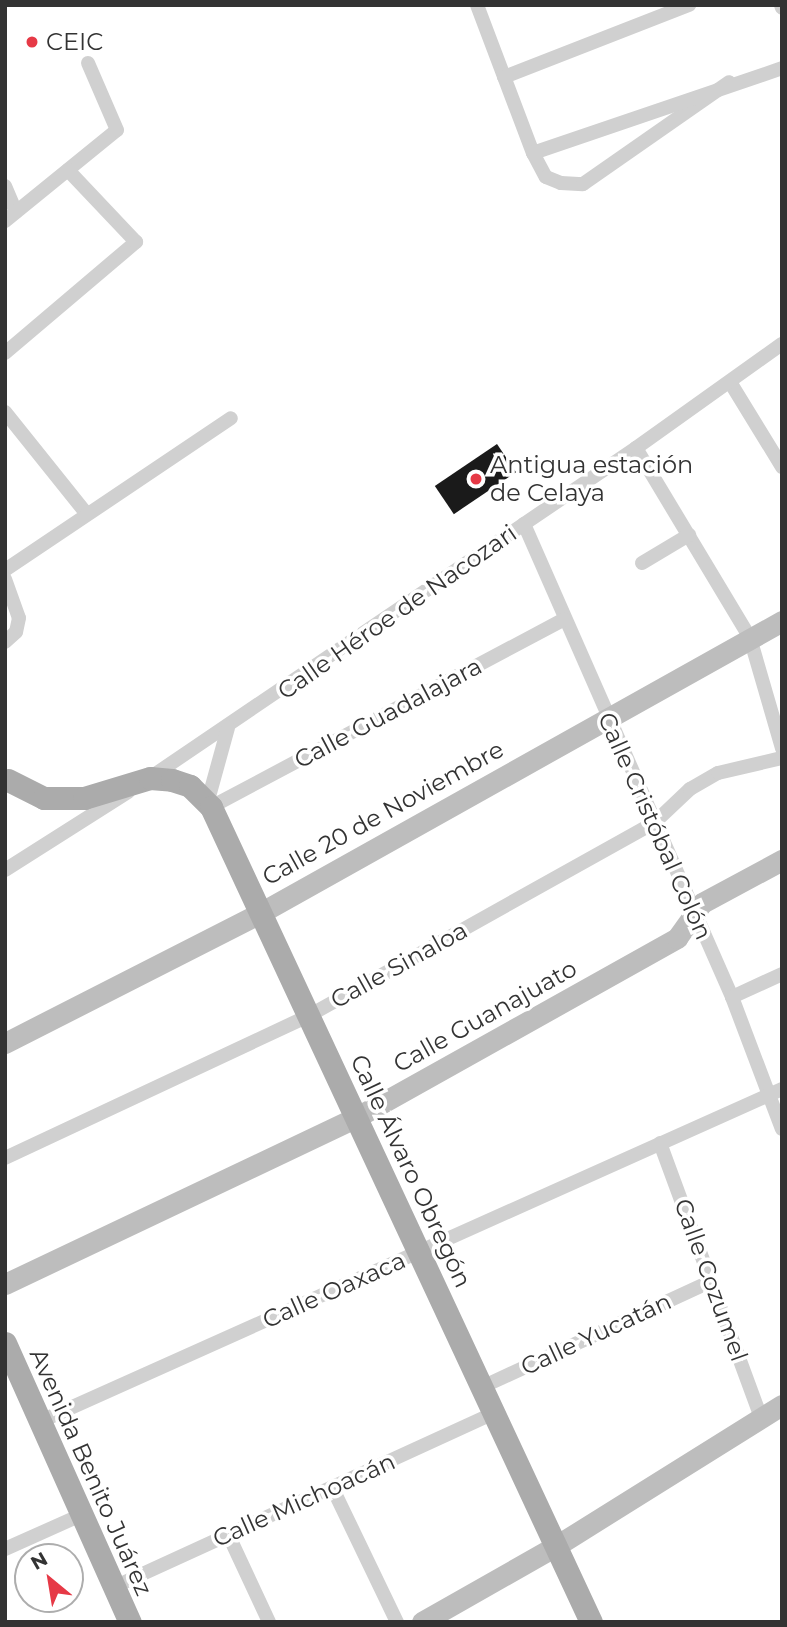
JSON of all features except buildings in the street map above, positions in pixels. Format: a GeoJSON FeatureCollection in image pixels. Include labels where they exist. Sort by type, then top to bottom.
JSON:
{"type":"FeatureCollection","features":[{"type":"Feature","properties":{"kind":"main road","name":"Calle Álvaro Obregón"},"geometry":{"type":"LineString","coordinates":[[150,778],[190,786],[209,806],[262,912],[591,1622]]}},
{"type":"Feature","properties":{"kind":"main road"},"geometry":{"type":"LineString","coordinates":[[8,780],[44,798],[84,798],[150,778]]}},
{"type":"Feature","properties":{"kind":"main road","name":"Avenida Benito Juárez"},"geometry":{"type":"LineString","coordinates":[[5,1343],[130,1622]]}},
{"type":"Feature","properties":{"kind":"street"},"geometry":{"type":"LineString","coordinates":[[477,5],[533,153],[546,177],[583,184],[729,82]]}},
{"type":"Feature","properties":{"kind":"street"},"geometry":{"type":"LineString","coordinates":[[504,77],[689,5]]}},
{"type":"Feature","properties":{"kind":"street"},"geometry":{"type":"LineString","coordinates":[[5,186],[11,217],[117,130],[88,63]]}},
{"type":"Feature","properties":{"kind":"street"},"geometry":{"type":"LineString","coordinates":[[533,153],[729,82],[782,68]]}},
{"type":"Feature","properties":{"kind":"street"},"geometry":{"type":"LineString","coordinates":[[5,353],[136,242],[68,170]]}},
{"type":"Feature","properties":{"kind":"street","name":"Calle Héroe de Nacozari"},"geometry":{"type":"LineString","coordinates":[[5,870],[228,728],[636,448],[782,344]]}},
{"type":"Feature","properties":{"kind":"street"},"geometry":{"type":"LineString","coordinates":[[730,382],[782,467]]}},
{"type":"Feature","properties":{"kind":"street"},"geometry":{"type":"LineString","coordinates":[[5,412],[86,513]]}},
{"type":"Feature","properties":{"kind":"street"},"geometry":{"type":"LineString","coordinates":[[5,569],[231,418]]}},
{"type":"Feature","properties":{"kind":"street"},"geometry":{"type":"LineString","coordinates":[[636,448],[750,638],[782,748]]}},
{"type":"Feature","properties":{"kind":"street","name":"Calle Cristóbal Colón"},"geometry":{"type":"LineString","coordinates":[[524,524],[606,717],[775,1092],[782,1129]]}},
{"type":"Feature","properties":{"kind":"street"},"geometry":{"type":"LineString","coordinates":[[642,563],[689,535]]}},
{"type":"Feature","properties":{"kind":"street"},"geometry":{"type":"LineString","coordinates":[[5,579],[19,618],[16,632],[5,642]]}},
{"type":"Feature","properties":{"kind":"street","name":"Calle Guadalajara"},"geometry":{"type":"LineString","coordinates":[[209,806],[565,619]]}},
{"type":"Feature","properties":{"kind":"street","name":"Calle 20 de Noviembre"},"geometry":{"type":"LineString","coordinates":[[5,1043],[262,912],[606,717],[782,621]]}},
{"type":"Feature","properties":{"kind":"street"},"geometry":{"type":"LineString","coordinates":[[209,806],[228,728]]}},
{"type":"Feature","properties":{"kind":"street","name":"Calle Sinaloa"},"geometry":{"type":"LineString","coordinates":[[5,1158],[310,1015],[654,823],[690,789],[718,772],[782,758]]}},
{"type":"Feature","properties":{"kind":"street","name":"Calle Guanajuato"},"geometry":{"type":"LineString","coordinates":[[5,1283],[357,1117],[677,938],[687,930],[693,912],[782,860]]}},
{"type":"Feature","properties":{"kind":"street"},"geometry":{"type":"LineString","coordinates":[[732,997],[782,974]]}},
{"type":"Feature","properties":{"kind":"street","name":"Calle Oaxaca"},"geometry":{"type":"LineString","coordinates":[[39,1422],[775,1092]]}},
{"type":"Feature","properties":{"kind":"street","name":"Calle Cozumel"},"geometry":{"type":"LineString","coordinates":[[660,1143],[761,1417]]}},
{"type":"Feature","properties":{"kind":"street","name":"Calle Yucatán"},"geometry":{"type":"LineString","coordinates":[[482,1387],[711,1281]]}},
{"type":"Feature","properties":{"kind":"street"},"geometry":{"type":"LineString","coordinates":[[422,1622],[556,1546],[782,1405]]}},
{"type":"Feature","properties":{"kind":"street","name":"Calle Michoacán"},"geometry":{"type":"LineString","coordinates":[[114,1587],[494,1413]]}},
{"type":"Feature","properties":{"kind":"street"},"geometry":{"type":"LineString","coordinates":[[332,1487],[397,1622]]}},
{"type":"Feature","properties":{"kind":"street"},"geometry":{"type":"LineString","coordinates":[[5,1549],[81,1515]]}},
{"type":"Feature","properties":{"kind":"street"},"geometry":{"type":"LineString","coordinates":[[228,1534],[269,1622]]}},
{"type":"Feature","properties":{"kind":"place","name":"CEIC"},"geometry":{"type":"Point","coordinates":[32,42]}},
{"type":"Feature","properties":{"kind":"place","name":"Antigua estación de Celaya"},"geometry":{"type":"Point","coordinates":[476,479]}}]}
